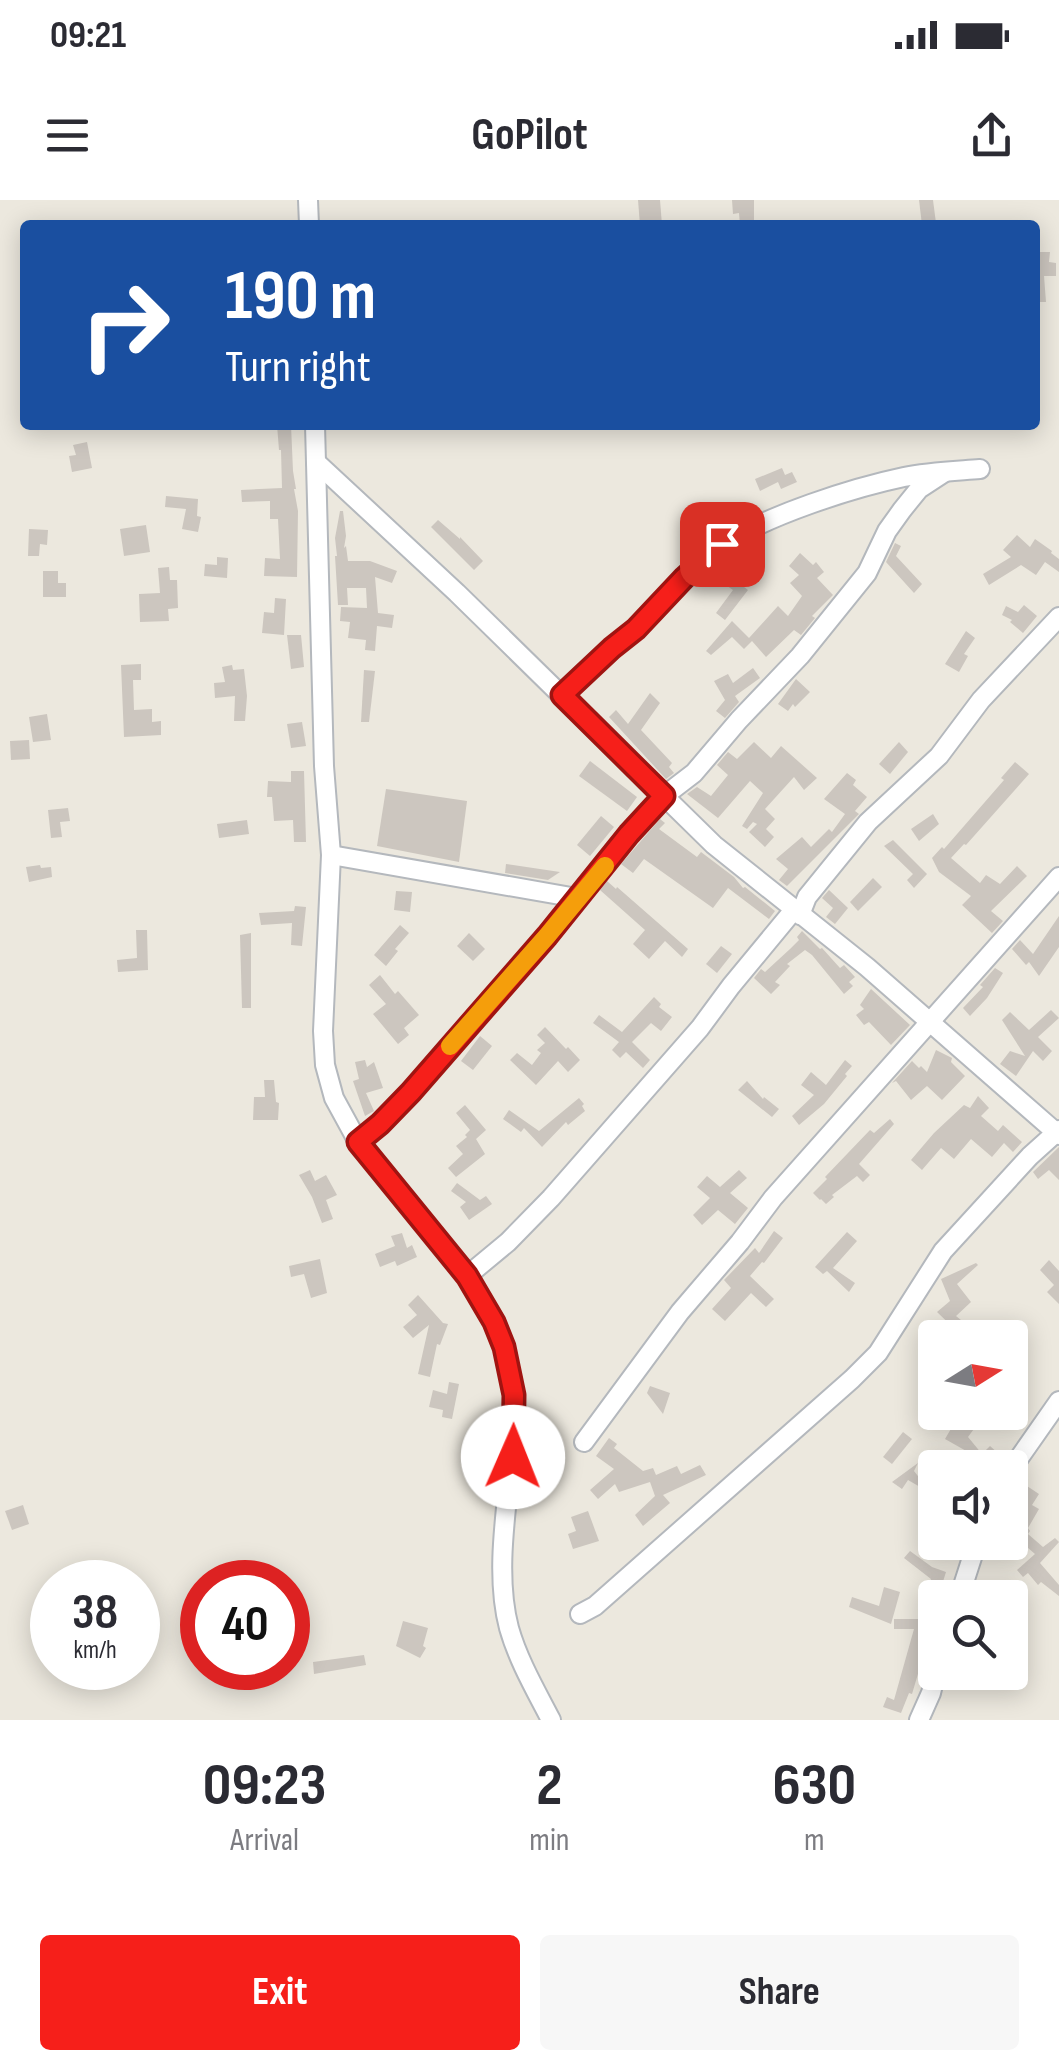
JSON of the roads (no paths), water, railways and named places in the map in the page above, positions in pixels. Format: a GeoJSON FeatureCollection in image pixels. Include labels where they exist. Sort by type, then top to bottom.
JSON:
{"type":"FeatureCollection","features":[{"type":"Feature","properties":{"kind":"street"},"geometry":{"type":"LineString","coordinates":[[315,430],[324,766],[331,855],[325,1066],[334,1098],[358,1142],[467,1276],[504,1347],[514,1395],[504,1605],[510,1631],[551,1720]]}},
{"type":"Feature","properties":{"kind":"street"},"geometry":{"type":"LineString","coordinates":[[316,462],[457,593],[714,845],[867,968],[1058,1133],[1030,1156],[943,1252],[878,1353],[596,1606],[580,1614]]}},
{"type":"Feature","properties":{"kind":"street"},"geometry":{"type":"LineString","coordinates":[[562,695],[722,544],[820,502],[905,477],[980,469]]}},
{"type":"Feature","properties":{"kind":"street"},"geometry":{"type":"LineString","coordinates":[[358,1142],[411,1092],[664,796],[694,773],[800,656],[866,573],[902,510],[919,489],[944,472]]}},
{"type":"Feature","properties":{"kind":"street"},"geometry":{"type":"LineString","coordinates":[[467,1276],[508,1242],[550,1198],[700,1028],[868,822],[939,756],[982,700],[1059,618]]}},
{"type":"Feature","properties":{"kind":"street"},"geometry":{"type":"LineString","coordinates":[[331,855],[577,898]]}},
{"type":"Feature","properties":{"kind":"street"},"geometry":{"type":"LineString","coordinates":[[584,1442],[680,1312],[773,1198],[1059,876]]}},
{"type":"Feature","properties":{"kind":"street"},"geometry":{"type":"LineString","coordinates":[[1025,1450],[1059,1401]]}},
{"type":"Feature","properties":{"kind":"street"},"geometry":{"type":"LineString","coordinates":[[919,1720],[932,1690]]}}]}
